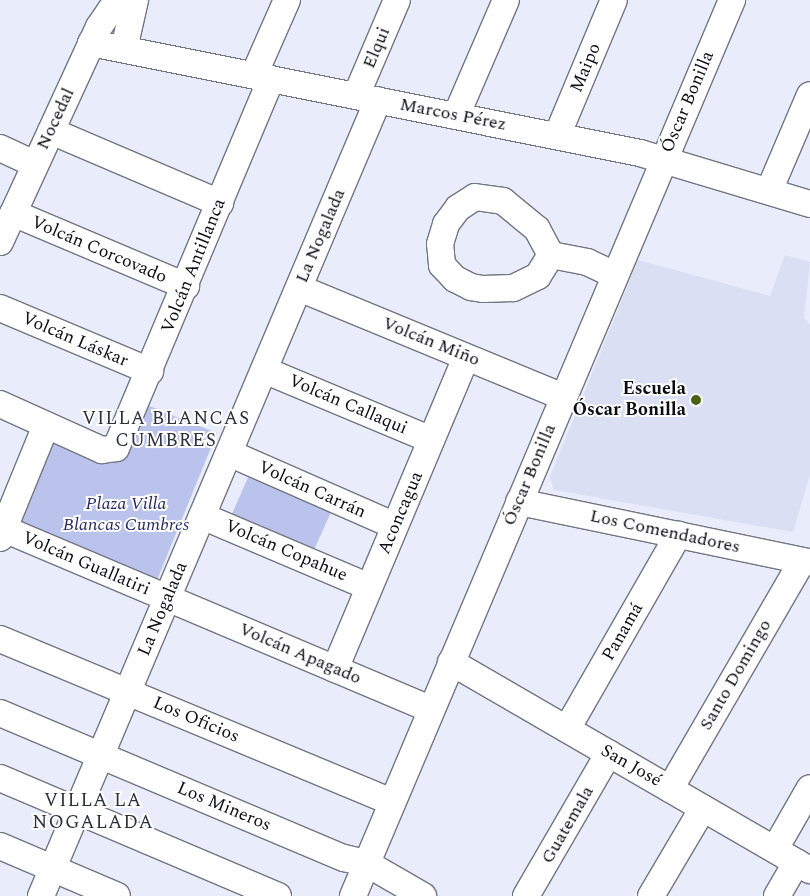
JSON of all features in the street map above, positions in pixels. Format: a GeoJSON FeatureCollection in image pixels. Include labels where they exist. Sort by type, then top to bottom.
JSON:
{"type":"FeatureCollection","features":[{"type":"Feature","properties":{"kind":"street","name":"Nocedal"},"geometry":{"type":"LineString","coordinates":[[0,242],[91,43],[117,0]]}},
{"type":"Feature","properties":{"kind":"street"},"geometry":{"type":"LineString","coordinates":[[124,49],[135,0]]}},
{"type":"Feature","properties":{"kind":"street","name":"Volcán Antillanca"},"geometry":{"type":"LineString","coordinates":[[46,425],[102,450],[113,451],[120,444],[220,203],[287,0]]}},
{"type":"Feature","properties":{"kind":"street","name":"Elqui"},"geometry":{"type":"LineString","coordinates":[[367,98],[397,0]]}},
{"type":"Feature","properties":{"kind":"street"},"geometry":{"type":"LineString","coordinates":[[456,116],[506,0]]}},
{"type":"Feature","properties":{"kind":"street","name":"Maipo"},"geometry":{"type":"LineString","coordinates":[[557,136],[614,0]]}},
{"type":"Feature","properties":{"kind":"street","name":"Óscar Bonilla"},"geometry":{"type":"LineString","coordinates":[[352,896],[732,0]]}},
{"type":"Feature","properties":{"kind":"street","name":"Marcos Pérez"},"geometry":{"type":"LineString","coordinates":[[91,43],[664,158],[810,204]]}},
{"type":"Feature","properties":{"kind":"street"},"geometry":{"type":"LineString","coordinates":[[769,191],[810,95]]}},
{"type":"Feature","properties":{"kind":"street","name":"La Nogalada"},"geometry":{"type":"LineString","coordinates":[[41,896],[299,288],[367,98]]}},
{"type":"Feature","properties":{"kind":"street"},"geometry":{"type":"LineString","coordinates":[[51,131],[220,203]]}},
{"type":"Feature","properties":{"kind":"street"},"geometry":{"type":"LineString","coordinates":[[0,148],[35,164]]}},
{"type":"Feature","properties":{"kind":"street","name":"Volcán Corcovado"},"geometry":{"type":"LineString","coordinates":[[13,213],[186,286]]}},
{"type":"Feature","properties":{"kind":"street"},"geometry":{"type":"LineString","coordinates":[[551,255],[587,262],[615,275]]}},
{"type":"Feature","properties":{"kind":"street","name":"Volcán Miño"},"geometry":{"type":"LineString","coordinates":[[299,288],[563,397]]}},
{"type":"Feature","properties":{"kind":"street","name":"Volcán Láskar"},"geometry":{"type":"LineString","coordinates":[[0,308],[150,372]]}},
{"type":"Feature","properties":{"kind":"street","name":"Aconcagua"},"geometry":{"type":"LineString","coordinates":[[335,669],[466,357]]}},
{"type":"Feature","properties":{"kind":"street","name":"Volcán Callaqui"},"geometry":{"type":"LineString","coordinates":[[264,370],[431,440]]}},
{"type":"Feature","properties":{"kind":"street"},"geometry":{"type":"LineString","coordinates":[[0,404],[46,425],[2,534]]}},
{"type":"Feature","properties":{"kind":"street","name":"Volcán Carrán"},"geometry":{"type":"LineString","coordinates":[[229,453],[395,526]]}},
{"type":"Feature","properties":{"kind":"street","name":"Los Comendadores"},"geometry":{"type":"LineString","coordinates":[[519,502],[806,561]]}},
{"type":"Feature","properties":{"kind":"street","name":"Volcán Copahue"},"geometry":{"type":"LineString","coordinates":[[202,516],[369,587]]}},
{"type":"Feature","properties":{"kind":"street","name":"Volcán Guallatiri"},"geometry":{"type":"LineString","coordinates":[[2,534],[168,598]]}},
{"type":"Feature","properties":{"kind":"street","name":"Panamá"},"geometry":{"type":"LineString","coordinates":[[567,729],[678,535]]}},
{"type":"Feature","properties":{"kind":"street","name":"Santo Domingo"},"geometry":{"type":"LineString","coordinates":[[670,789],[806,561]]}},
{"type":"Feature","properties":{"kind":"street","name":"Volcán Apagado"},"geometry":{"type":"LineString","coordinates":[[168,598],[431,709]]}},
{"type":"Feature","properties":{"kind":"street","name":"Los Oficios"},"geometry":{"type":"LineString","coordinates":[[0,639],[392,802]]}},
{"type":"Feature","properties":{"kind":"street","name":"San José"},"geometry":{"type":"LineString","coordinates":[[451,662],[794,860]]}},
{"type":"Feature","properties":{"kind":"street","name":"Los Mineros"},"geometry":{"type":"LineString","coordinates":[[0,713],[344,858],[366,863],[423,896]]}},
{"type":"Feature","properties":{"kind":"street","name":"Guatemala"},"geometry":{"type":"LineString","coordinates":[[526,896],[609,753]]}},
{"type":"Feature","properties":{"kind":"street"},"geometry":{"type":"LineString","coordinates":[[0,778],[278,896]]}},
{"type":"Feature","properties":{"kind":"street"},"geometry":{"type":"LineString","coordinates":[[777,896],[794,860],[810,788]]}},
{"type":"Feature","properties":{"kind":"street"},"geometry":{"type":"LineString","coordinates":[[651,896],[703,808]]}},
{"type":"Feature","properties":{"kind":"street"},"geometry":{"type":"LineString","coordinates":[[0,846],[117,896]]}},
{"type":"Feature","properties":{"kind":"shaded area","name":"Escuela Óscar Bonilla"},"geometry":{"type":"Polygon","coordinates":[[[785,255],[810,262],[804,317],[810,325],[810,475],[793,532],[554,490],[550,477],[638,260],[770,296],[785,255]]]}},
{"type":"Feature","properties":{"kind":"green space","name":"Plaza Villa Blancas Cumbres"},"geometry":{"type":"Polygon","coordinates":[[[142,403],[217,433],[157,580],[15,525],[48,445],[62,441],[114,463],[124,455],[142,403]]]}},
{"type":"Feature","properties":{"kind":"green space"},"geometry":{"type":"Polygon","coordinates":[[[250,473],[332,510],[313,552],[231,516],[250,473]]]}},
{"type":"Feature","properties":{"kind":"place","name":"Escuela Óscar Bonilla"},"geometry":{"type":"Point","coordinates":[696,400]}},
{"type":"Feature","properties":{"kind":"district","name":"VILLA BLANCAS CUMBRES"},"geometry":{"type":"Point","coordinates":[166,430]}},
{"type":"Feature","properties":{"kind":"district","name":"VILLA LA NOGALADA"},"geometry":{"type":"Point","coordinates":[93,812]}}]}
